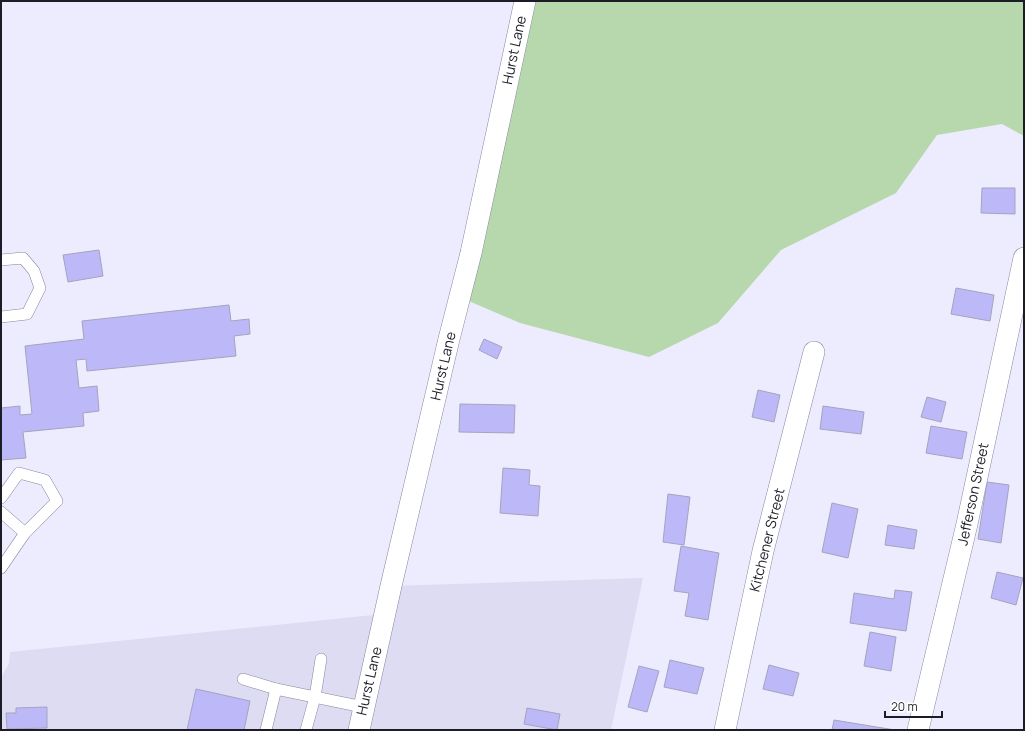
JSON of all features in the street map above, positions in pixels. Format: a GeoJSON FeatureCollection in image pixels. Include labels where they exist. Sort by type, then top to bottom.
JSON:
{"type":"FeatureCollection","features":[{"type":"Feature","properties":{"kind":"street","name":"Hurst Lane"},"geometry":{"type":"LineString","coordinates":[[359,730],[363,707],[449,339],[471,253],[525,1]]}},
{"type":"Feature","properties":{"kind":"street","name":"Jefferson Street"},"geometry":{"type":"LineString","coordinates":[[918,730],[966,524],[1024,258]]}},
{"type":"Feature","properties":{"kind":"street","name":"Kitchener Street"},"geometry":{"type":"LineString","coordinates":[[725,730],[763,551],[814,352]]}},
{"type":"Feature","properties":{"kind":"lane"},"geometry":{"type":"LineString","coordinates":[[1,260],[23,258],[34,271],[40,288],[27,314],[1,317]]}},
{"type":"Feature","properties":{"kind":"lane"},"geometry":{"type":"LineString","coordinates":[[1,498],[19,473],[45,480],[57,501],[25,533],[1,568]]}},
{"type":"Feature","properties":{"kind":"lane"},"geometry":{"type":"LineString","coordinates":[[1,512],[25,533]]}},
{"type":"Feature","properties":{"kind":"lane"},"geometry":{"type":"LineString","coordinates":[[306,730],[315,697],[321,659]]}},
{"type":"Feature","properties":{"kind":"lane"},"geometry":{"type":"LineString","coordinates":[[243,679],[276,689],[363,707]]}},
{"type":"Feature","properties":{"kind":"lane"},"geometry":{"type":"LineString","coordinates":[[266,730],[276,689]]}},
{"type":"Feature","properties":{"kind":"shaded area"},"geometry":{"type":"Polygon","coordinates":[[[643,578],[611,730],[1,730],[1,678],[9,663],[10,652],[383,614],[391,586],[643,578]]]}},
{"type":"Feature","properties":{"kind":"green space"},"geometry":{"type":"Polygon","coordinates":[[[522,1],[1024,1],[1024,136],[1002,124],[937,135],[896,193],[781,250],[718,323],[649,357],[520,323],[457,296],[522,1]]]}},
{"type":"Feature","properties":{"kind":"building"},"geometry":{"type":"Polygon","coordinates":[[[982,188],[1015,188],[1015,214],[981,213],[982,188]]]}},
{"type":"Feature","properties":{"kind":"building"},"geometry":{"type":"Polygon","coordinates":[[[99,250],[103,276],[68,282],[63,255],[99,250]]]}},
{"type":"Feature","properties":{"kind":"building"},"geometry":{"type":"Polygon","coordinates":[[[956,288],[994,295],[990,321],[951,314],[956,288]]]}},
{"type":"Feature","properties":{"kind":"building"},"geometry":{"type":"Polygon","coordinates":[[[229,305],[231,321],[249,319],[250,334],[234,336],[236,356],[87,371],[86,359],[76,360],[79,388],[97,386],[99,411],[83,413],[84,426],[23,432],[26,458],[1,460],[1,408],[20,406],[20,415],[32,414],[25,346],[84,339],[82,321],[229,305]]]}},
{"type":"Feature","properties":{"kind":"building"},"geometry":{"type":"Polygon","coordinates":[[[484,339],[502,347],[497,359],[479,350],[484,339]]]}},
{"type":"Feature","properties":{"kind":"building"},"geometry":{"type":"Polygon","coordinates":[[[758,390],[780,395],[774,422],[752,417],[758,390]]]}},
{"type":"Feature","properties":{"kind":"building"},"geometry":{"type":"Polygon","coordinates":[[[927,397],[946,402],[941,422],[921,417],[927,397]]]}},
{"type":"Feature","properties":{"kind":"building"},"geometry":{"type":"Polygon","coordinates":[[[460,404],[515,405],[514,433],[459,432],[460,404]]]}},
{"type":"Feature","properties":{"kind":"building"},"geometry":{"type":"Polygon","coordinates":[[[823,406],[864,412],[861,434],[820,429],[823,406]]]}},
{"type":"Feature","properties":{"kind":"building"},"geometry":{"type":"Polygon","coordinates":[[[931,426],[967,432],[962,459],[926,453],[931,426]]]}},
{"type":"Feature","properties":{"kind":"building"},"geometry":{"type":"Polygon","coordinates":[[[503,468],[530,470],[529,485],[540,486],[538,516],[500,513],[503,468]]]}},
{"type":"Feature","properties":{"kind":"building"},"geometry":{"type":"Polygon","coordinates":[[[987,482],[1009,485],[1001,543],[978,539],[987,482]]]}},
{"type":"Feature","properties":{"kind":"building"},"geometry":{"type":"Polygon","coordinates":[[[668,494],[690,497],[684,545],[663,542],[668,494]]]}},
{"type":"Feature","properties":{"kind":"building"},"geometry":{"type":"Polygon","coordinates":[[[832,503],[858,509],[848,558],[822,552],[832,503]]]}},
{"type":"Feature","properties":{"kind":"building"},"geometry":{"type":"Polygon","coordinates":[[[888,525],[917,530],[914,549],[885,545],[888,525]]]}},
{"type":"Feature","properties":{"kind":"building"},"geometry":{"type":"Polygon","coordinates":[[[681,546],[719,553],[708,620],[685,616],[689,593],[674,591],[681,546]]]}},
{"type":"Feature","properties":{"kind":"building"},"geometry":{"type":"Polygon","coordinates":[[[997,572],[1023,578],[1016,605],[991,598],[997,572]]]}},
{"type":"Feature","properties":{"kind":"building"},"geometry":{"type":"Polygon","coordinates":[[[895,590],[912,592],[906,631],[850,623],[854,593],[894,599],[895,590]]]}},
{"type":"Feature","properties":{"kind":"building"},"geometry":{"type":"Polygon","coordinates":[[[870,632],[896,637],[891,671],[864,666],[870,632]]]}},
{"type":"Feature","properties":{"kind":"building"},"geometry":{"type":"Polygon","coordinates":[[[670,660],[704,668],[697,694],[664,687],[670,660]]]}},
{"type":"Feature","properties":{"kind":"building"},"geometry":{"type":"Polygon","coordinates":[[[769,665],[799,673],[793,696],[763,689],[769,665]]]}},
{"type":"Feature","properties":{"kind":"building"},"geometry":{"type":"Polygon","coordinates":[[[639,666],[659,671],[647,712],[628,707],[639,666]]]}},
{"type":"Feature","properties":{"kind":"building"},"geometry":{"type":"Polygon","coordinates":[[[196,689],[250,701],[244,730],[187,730],[196,689]]]}},
{"type":"Feature","properties":{"kind":"building"},"geometry":{"type":"Polygon","coordinates":[[[47,707],[47,728],[7,729],[6,713],[16,713],[16,708],[47,707]]]}},
{"type":"Feature","properties":{"kind":"building"},"geometry":{"type":"Polygon","coordinates":[[[527,708],[560,714],[557,730],[524,724],[527,708]]]}},
{"type":"Feature","properties":{"kind":"building"},"geometry":{"type":"Polygon","coordinates":[[[834,720],[895,730],[832,730],[834,720]]]}}]}
